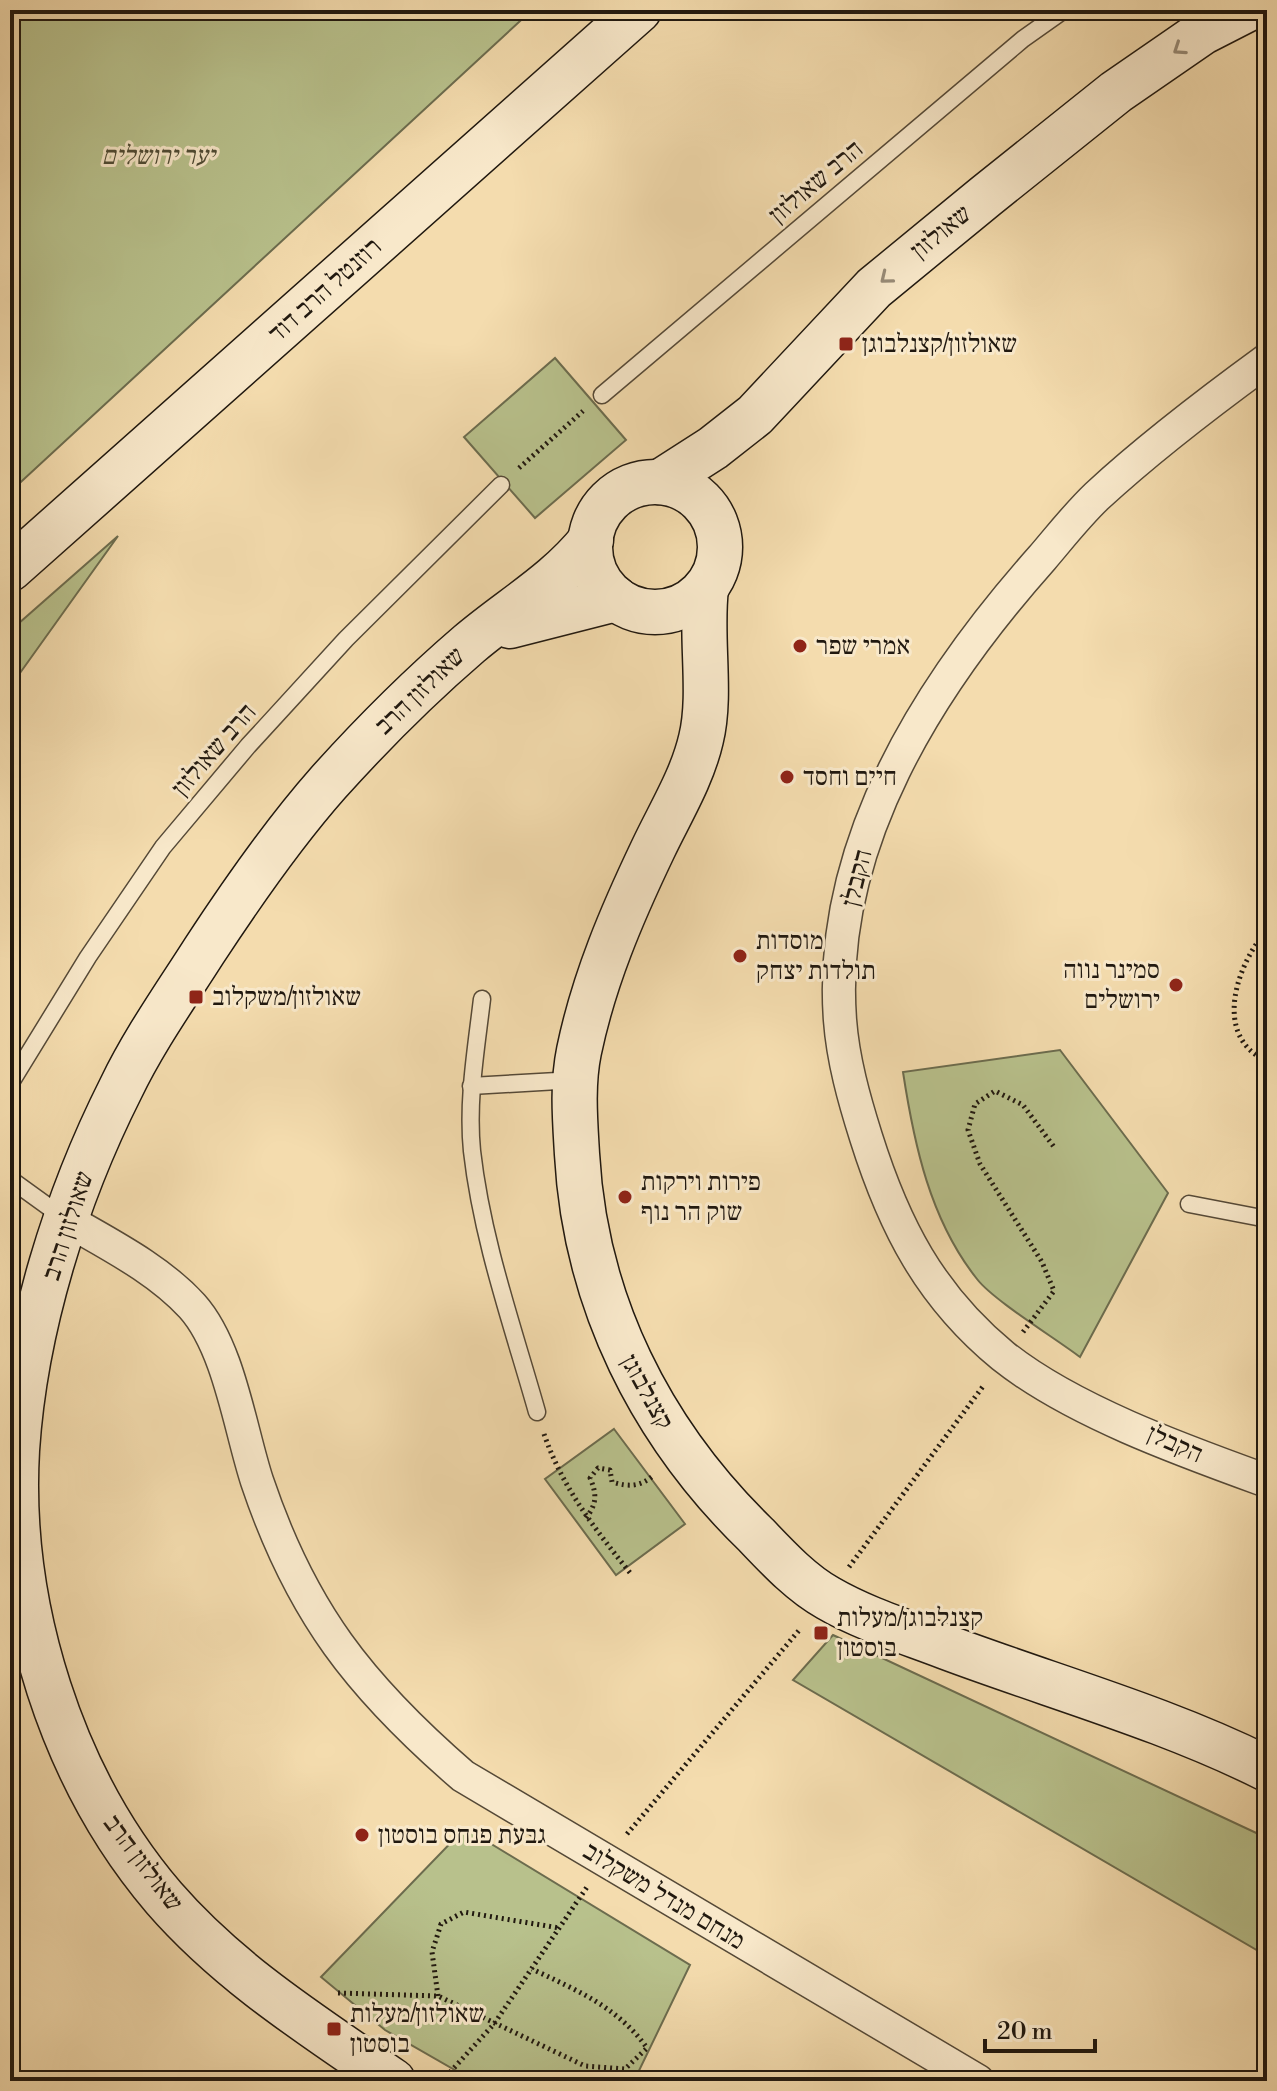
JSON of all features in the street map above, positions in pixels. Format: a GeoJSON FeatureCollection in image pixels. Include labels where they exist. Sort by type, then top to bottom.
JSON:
{"type":"FeatureCollection","features":[{"type":"Feature","properties":{"kind":"street","name":"רוזנטל הרב דוד"},"geometry":{"type":"LineString","coordinates":[[10,569],[639,10]]}},
{"type":"Feature","properties":{"kind":"street","name":"שאולזון"},"geometry":{"type":"LineString","coordinates":[[660,482],[704,455],[755,415],[874,288],[997,186],[1116,92],[1203,32],[1246,10]]}},
{"type":"Feature","properties":{"kind":"street","name":"הקבלן"},"geometry":{"type":"LineString","coordinates":[[1267,360],[1168,434],[1094,499],[980,629],[899,757],[874,813],[853,885],[841,952],[840,1020],[849,1083],[896,1220],[927,1276],[960,1315],[1005,1357],[1069,1398],[1267,1481]]}},
{"type":"Feature","properties":{"kind":"street"},"geometry":{"type":"LineString","coordinates":[[630,605],[678,608],[706,588],[720,557],[720,538],[714,518],[692,494],[660,482],[630,488],[610,500],[597,518],[591,540],[595,573],[630,605],[680,644],[703,681]]}},
{"type":"Feature","properties":{"kind":"street","name":"שאולזון הרב"},"geometry":{"type":"LineString","coordinates":[[393,2081],[292,2012],[203,1939],[163,1896],[120,1840],[83,1776],[51,1698],[34,1632],[24,1568],[17,1451],[30,1358],[67,1220],[121,1086],[242,893],[326,786],[408,698],[471,642],[561,574],[591,540]]}},
{"type":"Feature","properties":{"kind":"street","name":"קצנלבוגן"},"geometry":{"type":"LineString","coordinates":[[706,588],[702,737],[691,773],[618,922],[591,995],[576,1080],[578,1183],[596,1279],[615,1331],[643,1391],[682,1452],[717,1498],[777,1557],[826,1598],[1027,1677],[1210,1740],[1267,1769]]}},
{"type":"Feature","properties":{"kind":"street","name":"שאולזון הרב"},"geometry":{"type":"LineString","coordinates":[[471,642],[525,620],[630,605]]}},
{"type":"Feature","properties":{"kind":"street","name":"מנחם מנדל משקלוב"},"geometry":{"type":"LineString","coordinates":[[67,1220],[164,1280],[193,1307],[214,1341],[258,1483],[290,1563],[325,1630],[363,1682],[414,1734],[463,1776],[978,2081]]}},
{"type":"Feature","properties":{"kind":"lane","name":"הרב שאולזון"},"geometry":{"type":"LineString","coordinates":[[602,395],[1023,39],[1064,10]]}},
{"type":"Feature","properties":{"kind":"lane","name":"הרב שאולזון"},"geometry":{"type":"LineString","coordinates":[[10,1084],[88,957],[163,847],[248,746],[346,639],[501,485]]}},
{"type":"Feature","properties":{"kind":"lane"},"geometry":{"type":"LineString","coordinates":[[482,999],[471,1086],[472,1151],[490,1244],[537,1412]]}},
{"type":"Feature","properties":{"kind":"lane"},"geometry":{"type":"LineString","coordinates":[[471,1086],[576,1080]]}},
{"type":"Feature","properties":{"kind":"lane"},"geometry":{"type":"LineString","coordinates":[[10,1179],[67,1220]]}},
{"type":"Feature","properties":{"kind":"lane"},"geometry":{"type":"LineString","coordinates":[[1189,1204],[1267,1219]]}},
{"type":"Feature","properties":{"kind":"path"},"geometry":{"type":"LineString","coordinates":[[501,485],[602,395]]}},
{"type":"Feature","properties":{"kind":"path"},"geometry":{"type":"LineString","coordinates":[[1267,930],[1239,976],[1233,1002],[1240,1038],[1267,1061]]}},
{"type":"Feature","properties":{"kind":"path"},"geometry":{"type":"LineString","coordinates":[[442,2081],[494,2024],[604,1861],[826,1598],[1054,1291],[1042,1262],[980,1164],[968,1130],[975,1104],[995,1091],[1023,1105],[1054,1147]]}},
{"type":"Feature","properties":{"kind":"path"},"geometry":{"type":"LineString","coordinates":[[537,1412],[557,1473],[586,1518],[631,1574]]}},
{"type":"Feature","properties":{"kind":"path"},"geometry":{"type":"LineString","coordinates":[[586,1518],[595,1507],[595,1491],[590,1478],[598,1468],[610,1470],[612,1482],[627,1487],[645,1483],[682,1452]]}},
{"type":"Feature","properties":{"kind":"path"},"geometry":{"type":"LineString","coordinates":[[438,1996],[432,1952],[441,1924],[464,1912],[559,1928]]}},
{"type":"Feature","properties":{"kind":"path"},"geometry":{"type":"LineString","coordinates":[[292,2012],[336,1993],[438,1996],[585,2066],[625,2069],[647,2048],[631,2026],[595,1999],[532,1969]]}},
{"type":"Feature","properties":{"kind":"green space","name":"יער ירושלים"},"geometry":{"type":"Polygon","coordinates":[[[10,10],[532,10],[10,492],[10,10]]]}},
{"type":"Feature","properties":{"kind":"green space"},"geometry":{"type":"Polygon","coordinates":[[[555,358],[626,440],[535,518],[464,437],[555,358]]]}},
{"type":"Feature","properties":{"kind":"green space"},"geometry":{"type":"Polygon","coordinates":[[[118,536],[10,687],[10,631],[118,536]]]}},
{"type":"Feature","properties":{"kind":"green space"},"geometry":{"type":"Polygon","coordinates":[[[1060,1050],[1168,1193],[1080,1357],[985,1288],[961,1256],[947,1232],[926,1180],[903,1072],[1060,1050]]]}},
{"type":"Feature","properties":{"kind":"green space"},"geometry":{"type":"Polygon","coordinates":[[[614,1429],[685,1524],[616,1575],[545,1479],[614,1429]]]}},
{"type":"Feature","properties":{"kind":"green space"},"geometry":{"type":"Polygon","coordinates":[[[833,1635],[1267,1838],[1267,1956],[793,1680],[833,1635]]]}},
{"type":"Feature","properties":{"kind":"green space"},"geometry":{"type":"Polygon","coordinates":[[[465,1828],[690,1965],[634,2081],[474,2081],[385,2030],[321,1977],[465,1828]]]}},
{"type":"Feature","properties":{"kind":"place","name":"שאולזון/קצנלבוגן"},"geometry":{"type":"Point","coordinates":[846,344]}},
{"type":"Feature","properties":{"kind":"place","name":"אמרי שפר"},"geometry":{"type":"Point","coordinates":[800,646]}},
{"type":"Feature","properties":{"kind":"place","name":"חיים וחסד"},"geometry":{"type":"Point","coordinates":[787,777]}},
{"type":"Feature","properties":{"kind":"place","name":"מוסדות תולדות יצחק"},"geometry":{"type":"Point","coordinates":[740,956]}},
{"type":"Feature","properties":{"kind":"place","name":"סמינר נווה ירושלים"},"geometry":{"type":"Point","coordinates":[1176,985]}},
{"type":"Feature","properties":{"kind":"place","name":"שאולזון/משקלוב"},"geometry":{"type":"Point","coordinates":[196,997]}},
{"type":"Feature","properties":{"kind":"place","name":"פירות וירקות שוק הר נוף"},"geometry":{"type":"Point","coordinates":[625,1197]}},
{"type":"Feature","properties":{"kind":"place","name":"קצנלבוגן/מעלות בוסטון"},"geometry":{"type":"Point","coordinates":[821,1633]}},
{"type":"Feature","properties":{"kind":"place","name":"גבעת פנחס בוסטון"},"geometry":{"type":"Point","coordinates":[362,1835]}},
{"type":"Feature","properties":{"kind":"place","name":"שאולזון/מעלות בוסטון"},"geometry":{"type":"Point","coordinates":[334,2029]}}]}
